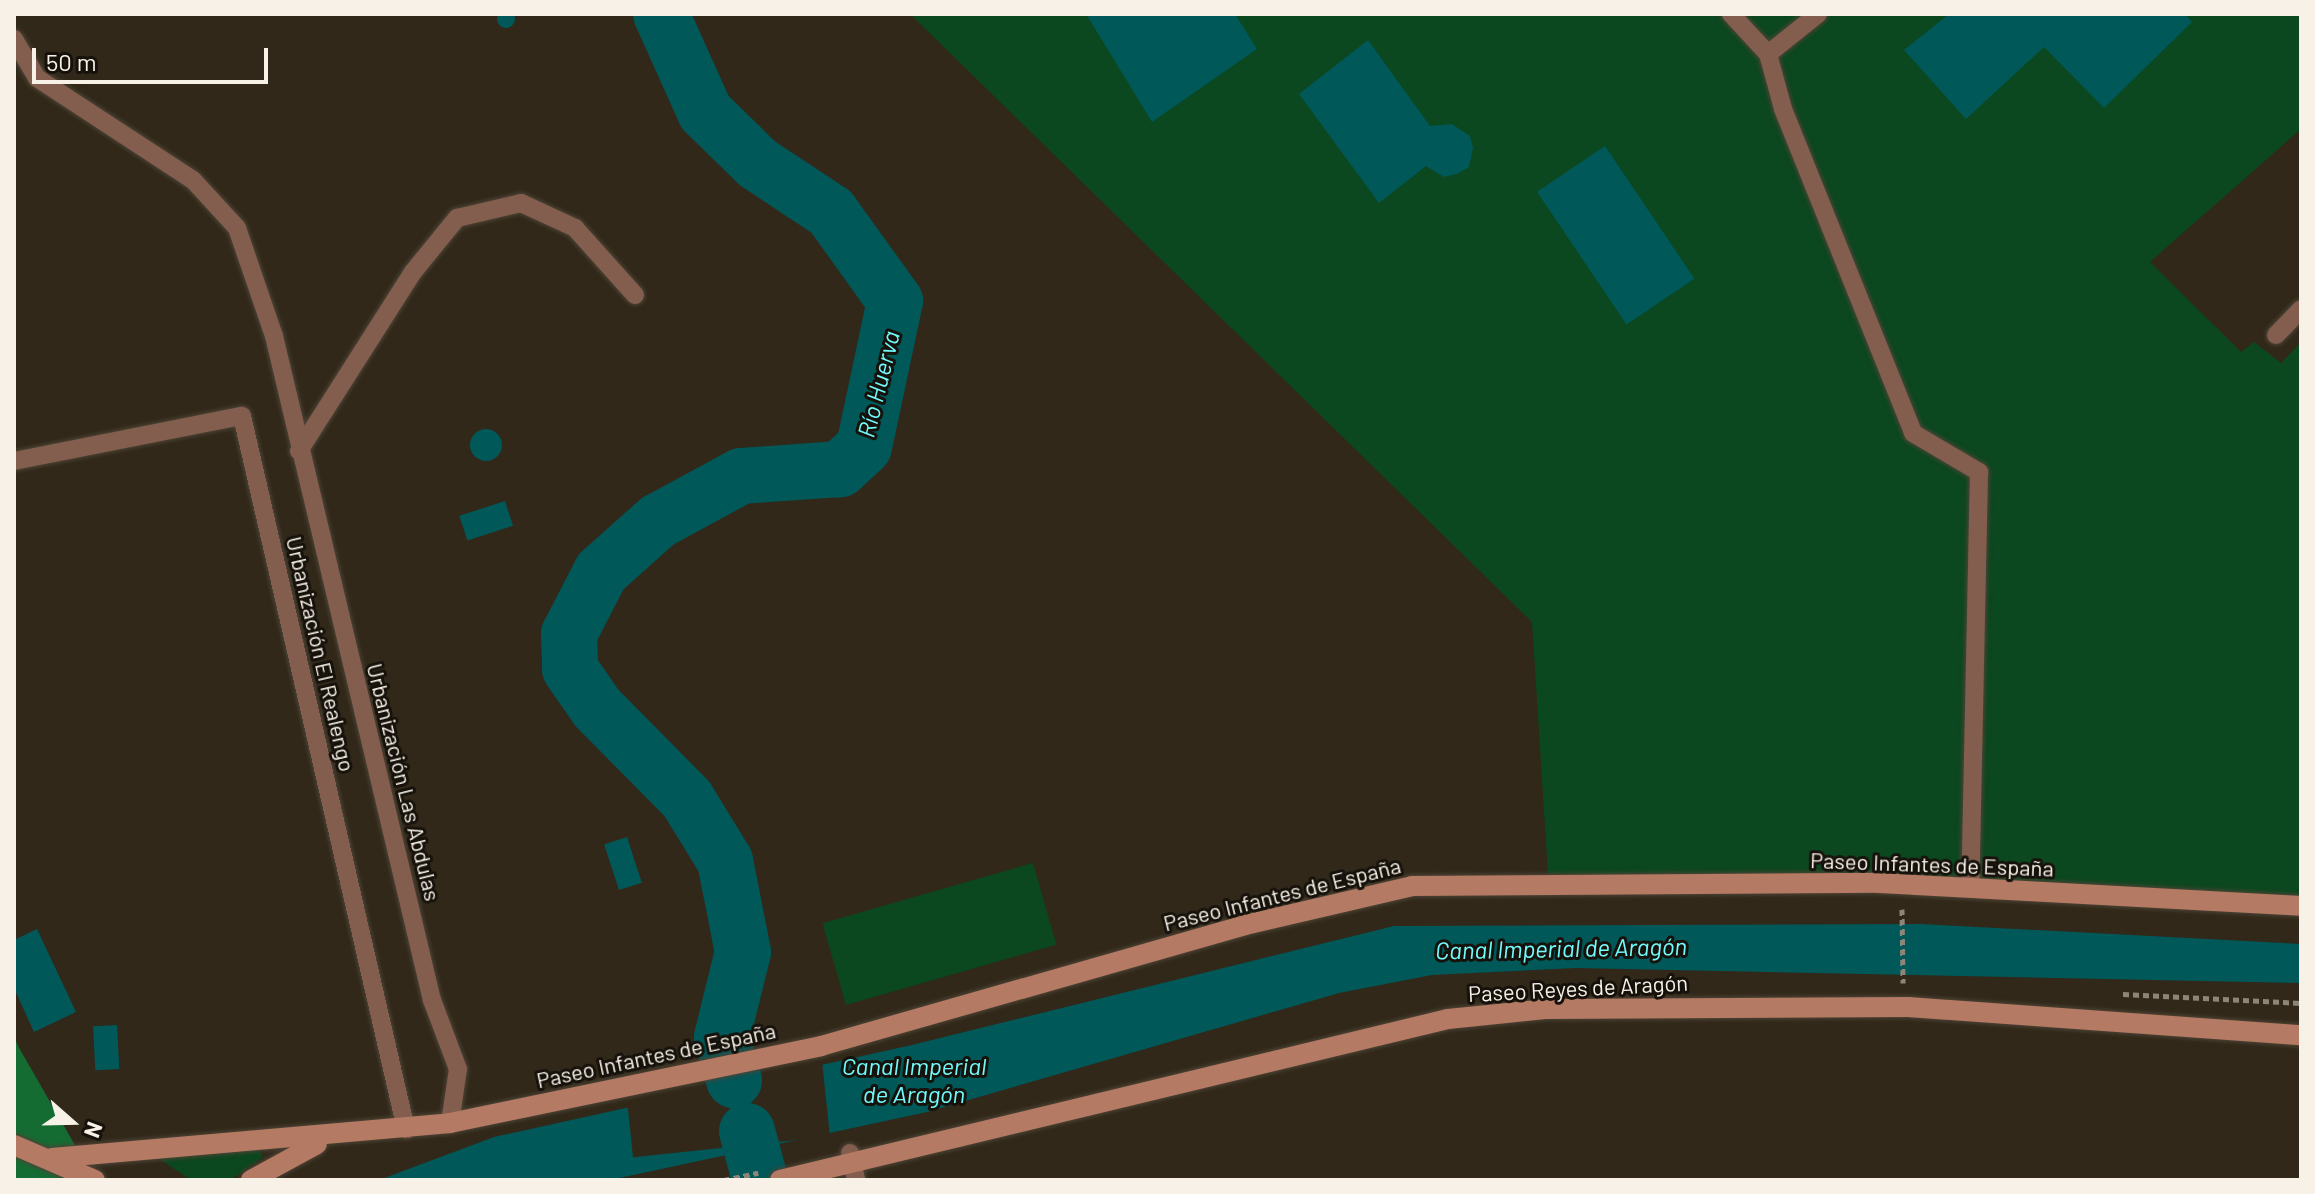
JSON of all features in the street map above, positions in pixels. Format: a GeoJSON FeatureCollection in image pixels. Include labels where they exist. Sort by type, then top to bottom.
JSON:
{"type":"FeatureCollection","features":[{"type":"Feature","properties":{"kind":"street","name":"Paseo Infantes de España"},"geometry":{"type":"LineString","coordinates":[[52,1158],[344,1136],[450,1123],[821,1046],[1245,925],[1412,886],[1970,887],[2301,906]]}},
{"type":"Feature","properties":{"kind":"street","name":"Paseo Reyes de Aragón"},"geometry":{"type":"LineString","coordinates":[[780,1180],[848,1167],[1448,1019],[1547,1009],[1908,1007],[2301,1035]]}},
{"type":"Feature","properties":{"kind":"street","name":"Paseo Infantes de España"},"geometry":{"type":"LineString","coordinates":[[251,1180],[294,1153],[344,1136]]}},
{"type":"Feature","properties":{"kind":"street","name":"Paseo Infantes de España"},"geometry":{"type":"LineString","coordinates":[[14,1145],[52,1158],[95,1180]]}},
{"type":"Feature","properties":{"kind":"lane"},"geometry":{"type":"LineString","coordinates":[[1731,14],[1768,54],[1783,109],[1913,433],[1979,472],[1970,887]]}},
{"type":"Feature","properties":{"kind":"lane"},"geometry":{"type":"LineString","coordinates":[[1768,54],[1818,14]]}},
{"type":"Feature","properties":{"kind":"lane","name":"Urbanización Las Abdulas"},"geometry":{"type":"LineString","coordinates":[[14,39],[37,78],[193,180],[237,228],[274,336],[432,1000],[458,1069],[450,1123]]}},
{"type":"Feature","properties":{"kind":"lane"},"geometry":{"type":"LineString","coordinates":[[299,451],[413,272],[457,218],[521,203],[575,228],[635,295]]}},
{"type":"Feature","properties":{"kind":"lane"},"geometry":{"type":"LineString","coordinates":[[2276,335],[2301,309]]}},
{"type":"Feature","properties":{"kind":"lane","name":"Urbanización El Realengo"},"geometry":{"type":"LineString","coordinates":[[14,461],[242,416],[406,1129]]}},
{"type":"Feature","properties":{"kind":"path"},"geometry":{"type":"LineString","coordinates":[[1902,917],[1902,977]]}},
{"type":"Feature","properties":{"kind":"green space"},"geometry":{"type":"Polygon","coordinates":[[[910,14],[2301,14],[2301,129],[2150,262],[2241,352],[2254,342],[2281,363],[2301,342],[2301,898],[1548,874],[1532,622],[910,14]]]}},
{"type":"Feature","properties":{"kind":"green space"},"geometry":{"type":"Polygon","coordinates":[[[1033,863],[1056,945],[846,1005],[822,923],[1033,863]]]}},
{"type":"Feature","properties":{"kind":"green space"},"geometry":{"type":"Polygon","coordinates":[[[14,1036],[18,1046],[95,1180],[14,1180],[14,1036]]]}},
{"type":"Feature","properties":{"kind":"green space"},"geometry":{"type":"Polygon","coordinates":[[[260,1150],[263,1157],[231,1180],[191,1180],[155,1156],[260,1150]]]}},
{"type":"Feature","properties":{"kind":"water"},"geometry":{"type":"Polygon","coordinates":[[[506,10],[515,19],[506,28],[497,19],[506,10]]]}},
{"type":"Feature","properties":{"kind":"water"},"geometry":{"type":"Polygon","coordinates":[[[1086,14],[1235,14],[1257,49],[1152,122],[1086,14]]]}},
{"type":"Feature","properties":{"kind":"water"},"geometry":{"type":"Polygon","coordinates":[[[1949,14],[2185,14],[2192,22],[2104,108],[2044,47],[1966,119],[1904,50],[1949,14]]]}},
{"type":"Feature","properties":{"kind":"water"},"geometry":{"type":"Polygon","coordinates":[[[1368,40],[1430,126],[1452,124],[1470,136],[1473,148],[1469,167],[1444,177],[1426,166],[1379,203],[1299,94],[1368,40]]]}},
{"type":"Feature","properties":{"kind":"water"},"geometry":{"type":"Polygon","coordinates":[[[1605,146],[1694,279],[1626,324],[1537,192],[1605,146]]]}},
{"type":"Feature","properties":{"kind":"water"},"geometry":{"type":"Polygon","coordinates":[[[486,429],[497,434],[502,445],[497,456],[486,461],[475,456],[470,445],[475,434],[486,429]]]}},
{"type":"Feature","properties":{"kind":"water"},"geometry":{"type":"Polygon","coordinates":[[[505,501],[513,526],[467,541],[459,516],[505,501]]]}},
{"type":"Feature","properties":{"kind":"water"},"geometry":{"type":"Polygon","coordinates":[[[627,837],[642,883],[619,890],[604,844],[627,837]]]}},
{"type":"Feature","properties":{"kind":"water","name":"Canal Imperial de Aragón"},"geometry":{"type":"Polygon","coordinates":[[[1921,924],[2301,944],[2301,983],[1576,968],[1432,975],[1339,993],[927,1112],[610,1180],[379,1180],[494,1137],[912,1045],[1394,926],[1921,924]]]}},
{"type":"Feature","properties":{"kind":"water"},"geometry":{"type":"Polygon","coordinates":[[[37,929],[76,1012],[34,1032],[14,988],[14,940],[37,929]]]}},
{"type":"Feature","properties":{"kind":"water"},"geometry":{"type":"Polygon","coordinates":[[[117,1025],[119,1069],[95,1070],[93,1026],[117,1025]]]}},
{"type":"Feature","properties":{"kind":"pier"},"geometry":{"type":"Polygon","coordinates":[[[822,1061],[830,1137],[633,1157],[625,1082],[822,1061]]]}},
{"type":"Feature","properties":{"kind":"waterway","name":"Río Huerva"},"geometry":{"type":"LineString","coordinates":[[661,14],[705,112],[757,163],[831,212],[895,301],[864,447],[840,469],[741,476],[658,521],[601,572],[569,634],[570,669],[597,708],[687,799],[725,861],[743,952],[722,1037],[734,1080]]}},
{"type":"Feature","properties":{"kind":"waterway","name":"Río Huerva"},"geometry":{"type":"LineString","coordinates":[[747,1131],[760,1180]]}}]}
